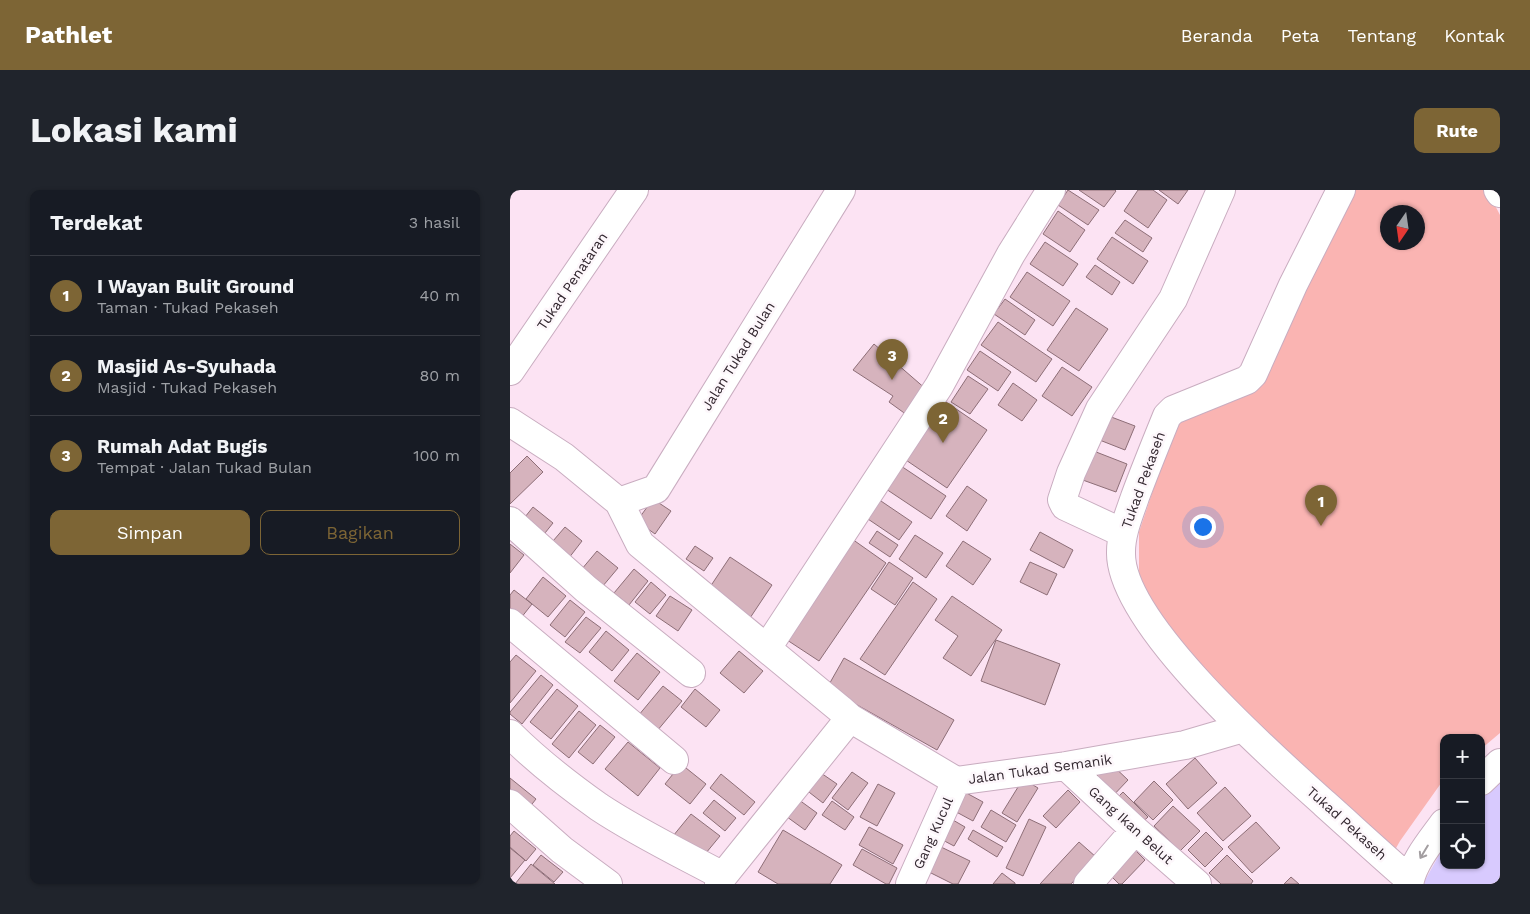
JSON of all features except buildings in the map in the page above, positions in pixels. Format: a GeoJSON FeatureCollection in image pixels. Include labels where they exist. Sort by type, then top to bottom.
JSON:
{"type":"FeatureCollection","features":[{"type":"Feature","properties":{"kind":"street","name":"Tukad Penataran"},"geometry":{"type":"LineString","coordinates":[[510,371],[634,190]]}},
{"type":"Feature","properties":{"kind":"street","name":"Jalan Tukad Bulan"},"geometry":{"type":"LineString","coordinates":[[619,502],[656,489],[840,190]]}},
{"type":"Feature","properties":{"kind":"street"},"geometry":{"type":"LineString","coordinates":[[510,422],[564,457],[619,502],[640,544],[766,648],[938,386],[1011,254],[1051,190]]}},
{"type":"Feature","properties":{"kind":"street"},"geometry":{"type":"LineString","coordinates":[[1123,534],[1065,506],[1062,500],[1071,473],[1100,409],[1173,299],[1221,190]]}},
{"type":"Feature","properties":{"kind":"street","name":"Tukad Pekaseh"},"geometry":{"type":"LineString","coordinates":[[1341,190],[1293,285],[1253,374],[1247,380],[1173,410],[1167,416],[1142,477],[1123,534],[1120,553],[1122,567],[1129,587],[1143,611],[1162,640],[1191,674],[1264,750],[1409,882]]}},
{"type":"Feature","properties":{"kind":"street"},"geometry":{"type":"LineString","coordinates":[[510,521],[586,589],[691,672]]}},
{"type":"Feature","properties":{"kind":"street"},"geometry":{"type":"LineString","coordinates":[[510,624],[674,760]]}},
{"type":"Feature","properties":{"kind":"street","name":"Jalan Tukad Semanik"},"geometry":{"type":"LineString","coordinates":[[766,648],[850,718],[956,781],[1066,766],[1185,745],[1244,728]]}},
{"type":"Feature","properties":{"kind":"street"},"geometry":{"type":"LineString","coordinates":[[510,734],[543,764],[600,807],[721,880],[850,718]]}},
{"type":"Feature","properties":{"kind":"street"},"geometry":{"type":"LineString","coordinates":[[1483,779],[1500,763]]}},
{"type":"Feature","properties":{"kind":"street","name":"Gang Ikan Belut"},"geometry":{"type":"LineString","coordinates":[[1066,766],[1197,884]]}},
{"type":"Feature","properties":{"kind":"street","name":"Gang Kucul"},"geometry":{"type":"LineString","coordinates":[[910,884],[956,781]]}},
{"type":"Feature","properties":{"kind":"street"},"geometry":{"type":"LineString","coordinates":[[510,804],[562,850],[608,884]]}},
{"type":"Feature","properties":{"kind":"street"},"geometry":{"type":"LineString","coordinates":[[1409,882],[1425,849],[1443,824]]}},
{"type":"Feature","properties":{"kind":"street"},"geometry":{"type":"LineString","coordinates":[[1088,884],[1135,830]]}},
{"type":"Feature","properties":{"kind":"shaded area"},"geometry":{"type":"Polygon","coordinates":[[[1352,190],[1487,190],[1500,215],[1500,733],[1485,746],[1485,734],[1440,734],[1440,785],[1400,841],[1391,857],[1237,709],[1173,638],[1139,578],[1139,532],[1176,422],[1256,387],[1352,190]]]}},
{"type":"Feature","properties":{"kind":"shaded area"},"geometry":{"type":"Polygon","coordinates":[[[1500,779],[1500,884],[1423,884],[1440,853],[1440,869],[1485,869],[1485,794],[1500,779]]]}},
{"type":"Feature","properties":{"kind":"place","name":"Rumah Adat Bugis"},"geometry":{"type":"Point","coordinates":[892,380]}},
{"type":"Feature","properties":{"kind":"place","name":"Masjid As-Syuhada"},"geometry":{"type":"Point","coordinates":[943,443]}},
{"type":"Feature","properties":{"kind":"place","name":"I Wayan Bulit Ground"},"geometry":{"type":"Point","coordinates":[1321,526]}}]}
